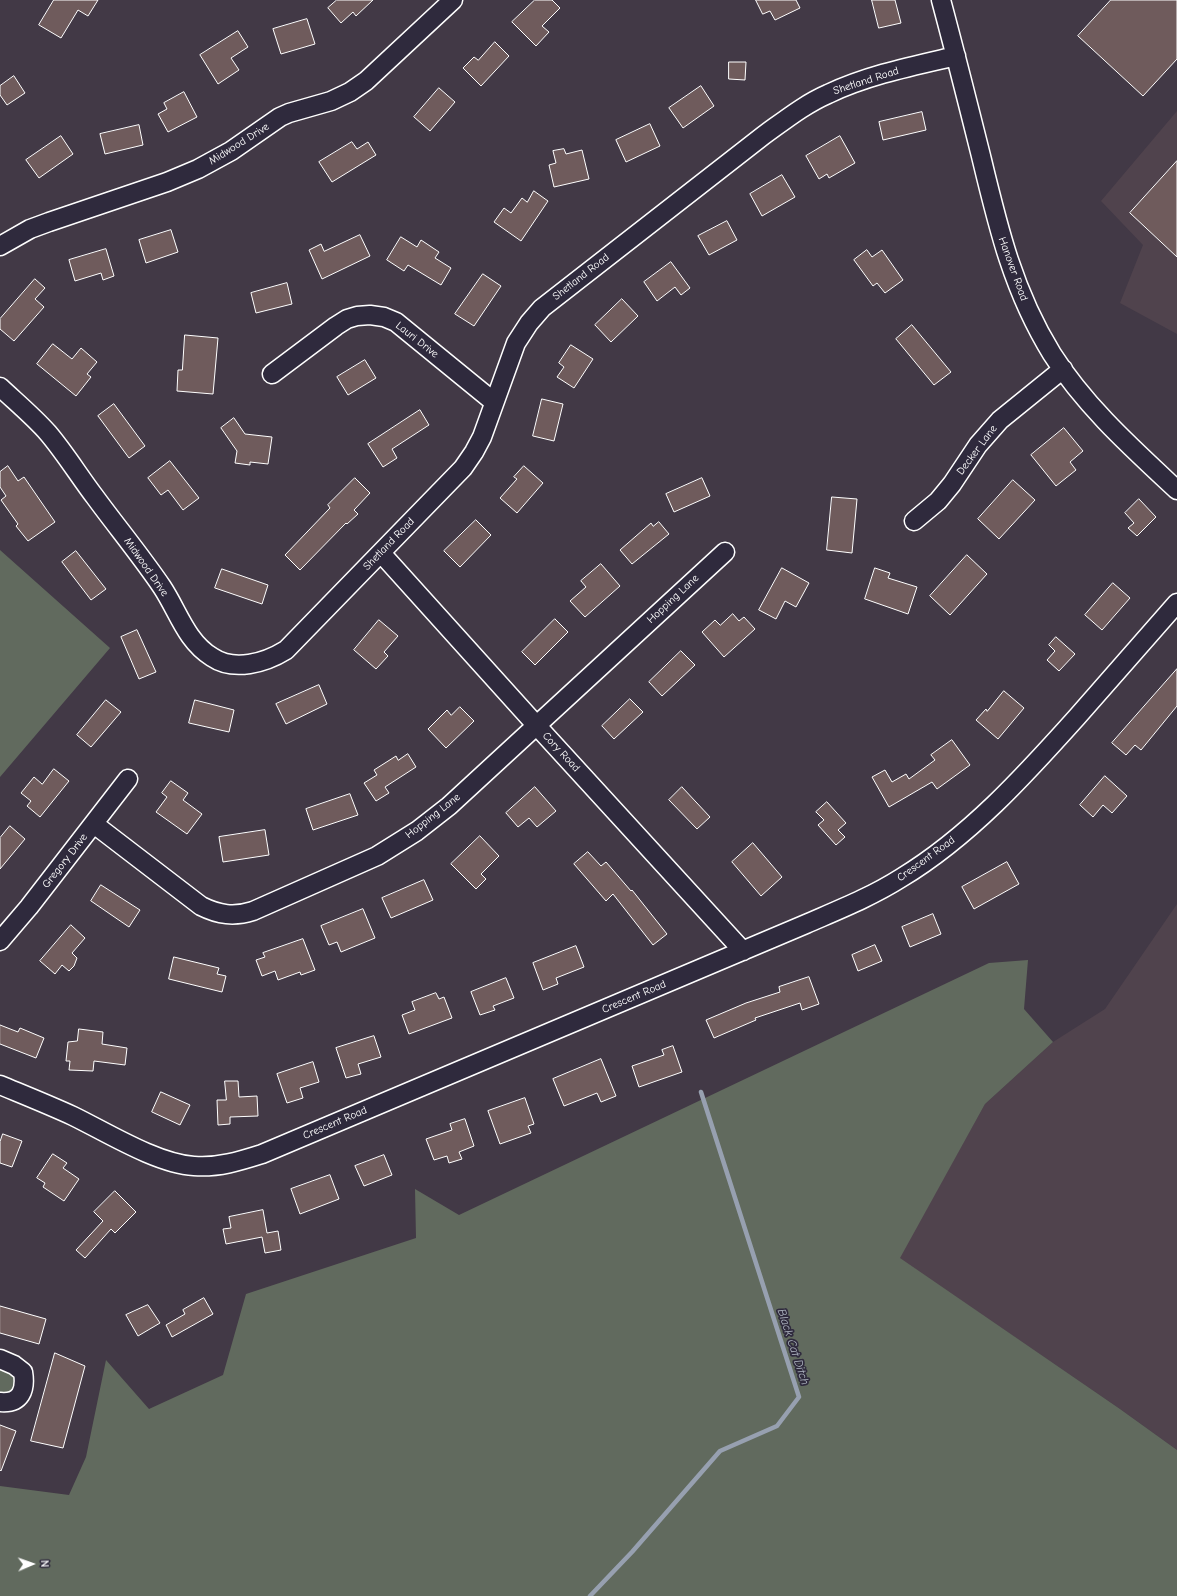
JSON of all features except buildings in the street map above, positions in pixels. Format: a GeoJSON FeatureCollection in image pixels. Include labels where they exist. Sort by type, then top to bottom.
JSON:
{"type":"FeatureCollection","features":[{"type":"Feature","properties":{"kind":"street","name":"Midwood Drive"},"geometry":{"type":"LineString","coordinates":[[0,246],[30,229],[167,182],[198,169],[231,151],[280,117],[331,101],[350,92],[366,81],[453,0]]}},
{"type":"Feature","properties":{"kind":"street","name":"Hanover Road"},"geometry":{"type":"LineString","coordinates":[[941,0],[995,216],[1011,268],[1024,301],[1052,354],[1102,418],[1177,490]]}},
{"type":"Feature","properties":{"kind":"street","name":"Shetland Road"},"geometry":{"type":"LineString","coordinates":[[315,621],[463,468],[474,452],[516,343],[529,323],[542,308],[764,135],[801,108],[828,94],[859,81],[956,56]]}},
{"type":"Feature","properties":{"kind":"street","name":"Lauri Drive"},"geometry":{"type":"LineString","coordinates":[[272,374],[336,326],[357,316],[370,315],[384,317],[396,322],[494,402]]}},
{"type":"Feature","properties":{"kind":"street","name":"Decker Lane"},"geometry":{"type":"LineString","coordinates":[[914,522],[938,501],[952,484],[978,445],[1000,420],[1063,369]]}},
{"type":"Feature","properties":{"kind":"street","name":"Midwood Drive"},"geometry":{"type":"LineString","coordinates":[[0,387],[48,433],[162,587],[188,634],[198,647],[213,658],[229,663],[259,663],[275,657],[286,650],[315,621]]}},
{"type":"Feature","properties":{"kind":"street","name":"Hopping Lane"},"geometry":{"type":"LineString","coordinates":[[94,824],[201,906],[214,912],[230,915],[243,914],[253,911],[377,856],[417,831],[449,806],[725,552]]}},
{"type":"Feature","properties":{"kind":"street","name":"Cory Road"},"geometry":{"type":"LineString","coordinates":[[381,553],[537,726],[743,950]]}},
{"type":"Feature","properties":{"kind":"street","name":"Crescent Road"},"geometry":{"type":"LineString","coordinates":[[0,1085],[71,1115],[165,1160],[193,1166],[214,1166],[237,1162],[277,1148],[866,897],[902,878],[937,853],[1007,793],[1037,762],[1177,603]]}},
{"type":"Feature","properties":{"kind":"street","name":"Gregory Drive"},"geometry":{"type":"LineString","coordinates":[[0,941],[29,908],[128,779]]}},
{"type":"Feature","properties":{"kind":"street"},"geometry":{"type":"LineString","coordinates":[[0,1359],[14,1365],[23,1372],[25,1384],[19,1398],[10,1403],[0,1402]]}},
{"type":"Feature","properties":{"kind":"shaded area"},"geometry":{"type":"Polygon","coordinates":[[[1177,111],[1177,334],[1120,303],[1143,245],[1101,201],[1177,111]]]}},
{"type":"Feature","properties":{"kind":"shaded area"},"geometry":{"type":"Polygon","coordinates":[[[1177,904],[1177,1450],[1120,1409],[899,1258],[985,1104],[1053,1042],[1105,1009],[1177,904]]]}},
{"type":"Feature","properties":{"kind":"green space"},"geometry":{"type":"Polygon","coordinates":[[[0,550],[110,648],[0,777],[0,550]]]}},
{"type":"Feature","properties":{"kind":"green space"},"geometry":{"type":"Polygon","coordinates":[[[1028,960],[1024,1009],[1053,1042],[985,1104],[900,1258],[1120,1409],[1177,1450],[1177,1596],[0,1596],[0,1486],[69,1495],[86,1457],[106,1360],[149,1409],[223,1375],[246,1294],[416,1238],[415,1189],[459,1215],[989,963],[1028,960]]]}},
{"type":"Feature","properties":{"kind":"green space"},"geometry":{"type":"Polygon","coordinates":[[[0,1369],[18,1376],[9,1397],[0,1393],[0,1369]]]}},
{"type":"Feature","properties":{"kind":"waterway","name":"Black Cat Ditch"},"geometry":{"type":"LineString","coordinates":[[590,1596],[632,1552],[720,1451],[777,1426],[799,1397],[701,1092]]}}]}
